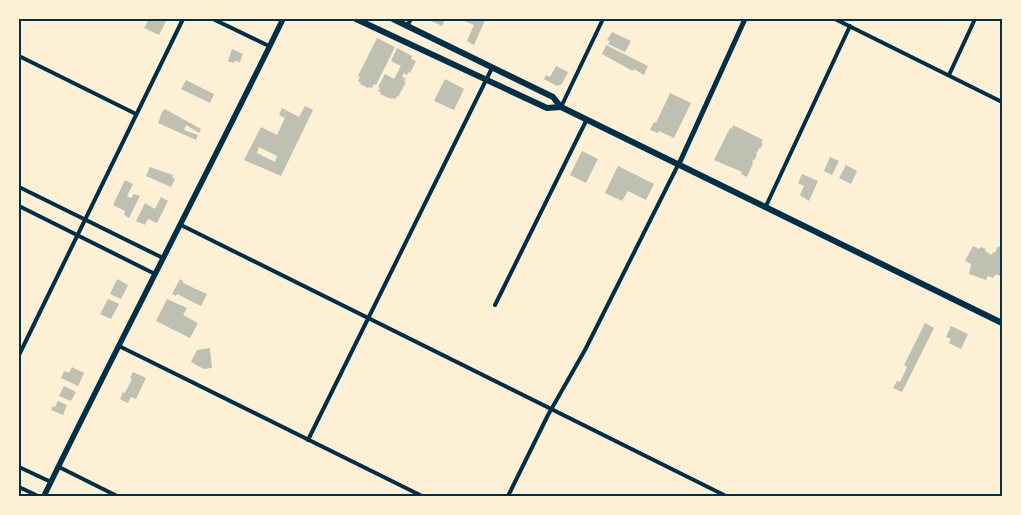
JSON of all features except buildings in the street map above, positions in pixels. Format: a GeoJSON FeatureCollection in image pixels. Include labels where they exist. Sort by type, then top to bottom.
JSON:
{"type":"FeatureCollection","features":[{"type":"Feature","properties":{"kind":"main road"},"geometry":{"type":"LineString","coordinates":[[44,496],[283,19]]}},
{"type":"Feature","properties":{"kind":"main road"},"geometry":{"type":"LineString","coordinates":[[356,19],[547,108],[561,107]]}},
{"type":"Feature","properties":{"kind":"main road"},"geometry":{"type":"LineString","coordinates":[[392,19],[553,96],[561,107],[587,120],[1002,323]]}},
{"type":"Feature","properties":{"kind":"street"},"geometry":{"type":"LineString","coordinates":[[19,355],[183,19]]}},
{"type":"Feature","properties":{"kind":"street"},"geometry":{"type":"LineString","coordinates":[[214,19],[269,46]]}},
{"type":"Feature","properties":{"kind":"street"},"geometry":{"type":"LineString","coordinates":[[407,26],[411,19]]}},
{"type":"Feature","properties":{"kind":"street"},"geometry":{"type":"LineString","coordinates":[[561,107],[603,19]]}},
{"type":"Feature","properties":{"kind":"street"},"geometry":{"type":"LineString","coordinates":[[508,496],[552,410],[586,350],[679,164],[745,19]]}},
{"type":"Feature","properties":{"kind":"street"},"geometry":{"type":"LineString","coordinates":[[835,19],[1002,102]]}},
{"type":"Feature","properties":{"kind":"street"},"geometry":{"type":"LineString","coordinates":[[949,75],[976,19]]}},
{"type":"Feature","properties":{"kind":"street"},"geometry":{"type":"LineString","coordinates":[[766,206],[850,26]]}},
{"type":"Feature","properties":{"kind":"street"},"geometry":{"type":"LineString","coordinates":[[19,56],[136,114]]}},
{"type":"Feature","properties":{"kind":"street"},"geometry":{"type":"LineString","coordinates":[[308,440],[493,67]]}},
{"type":"Feature","properties":{"kind":"street"},"geometry":{"type":"LineString","coordinates":[[495,305],[587,120]]}},
{"type":"Feature","properties":{"kind":"street"},"geometry":{"type":"LineString","coordinates":[[19,187],[164,258]]}},
{"type":"Feature","properties":{"kind":"street"},"geometry":{"type":"LineString","coordinates":[[19,206],[154,274]]}},
{"type":"Feature","properties":{"kind":"street"},"geometry":{"type":"LineString","coordinates":[[181,225],[726,496]]}},
{"type":"Feature","properties":{"kind":"street"},"geometry":{"type":"LineString","coordinates":[[119,346],[422,496]]}},
{"type":"Feature","properties":{"kind":"street"},"geometry":{"type":"LineString","coordinates":[[19,467],[51,482]]}},
{"type":"Feature","properties":{"kind":"street"},"geometry":{"type":"LineString","coordinates":[[59,467],[117,496]]}},
{"type":"Feature","properties":{"kind":"street"},"geometry":{"type":"LineString","coordinates":[[19,487],[38,496]]}}]}
